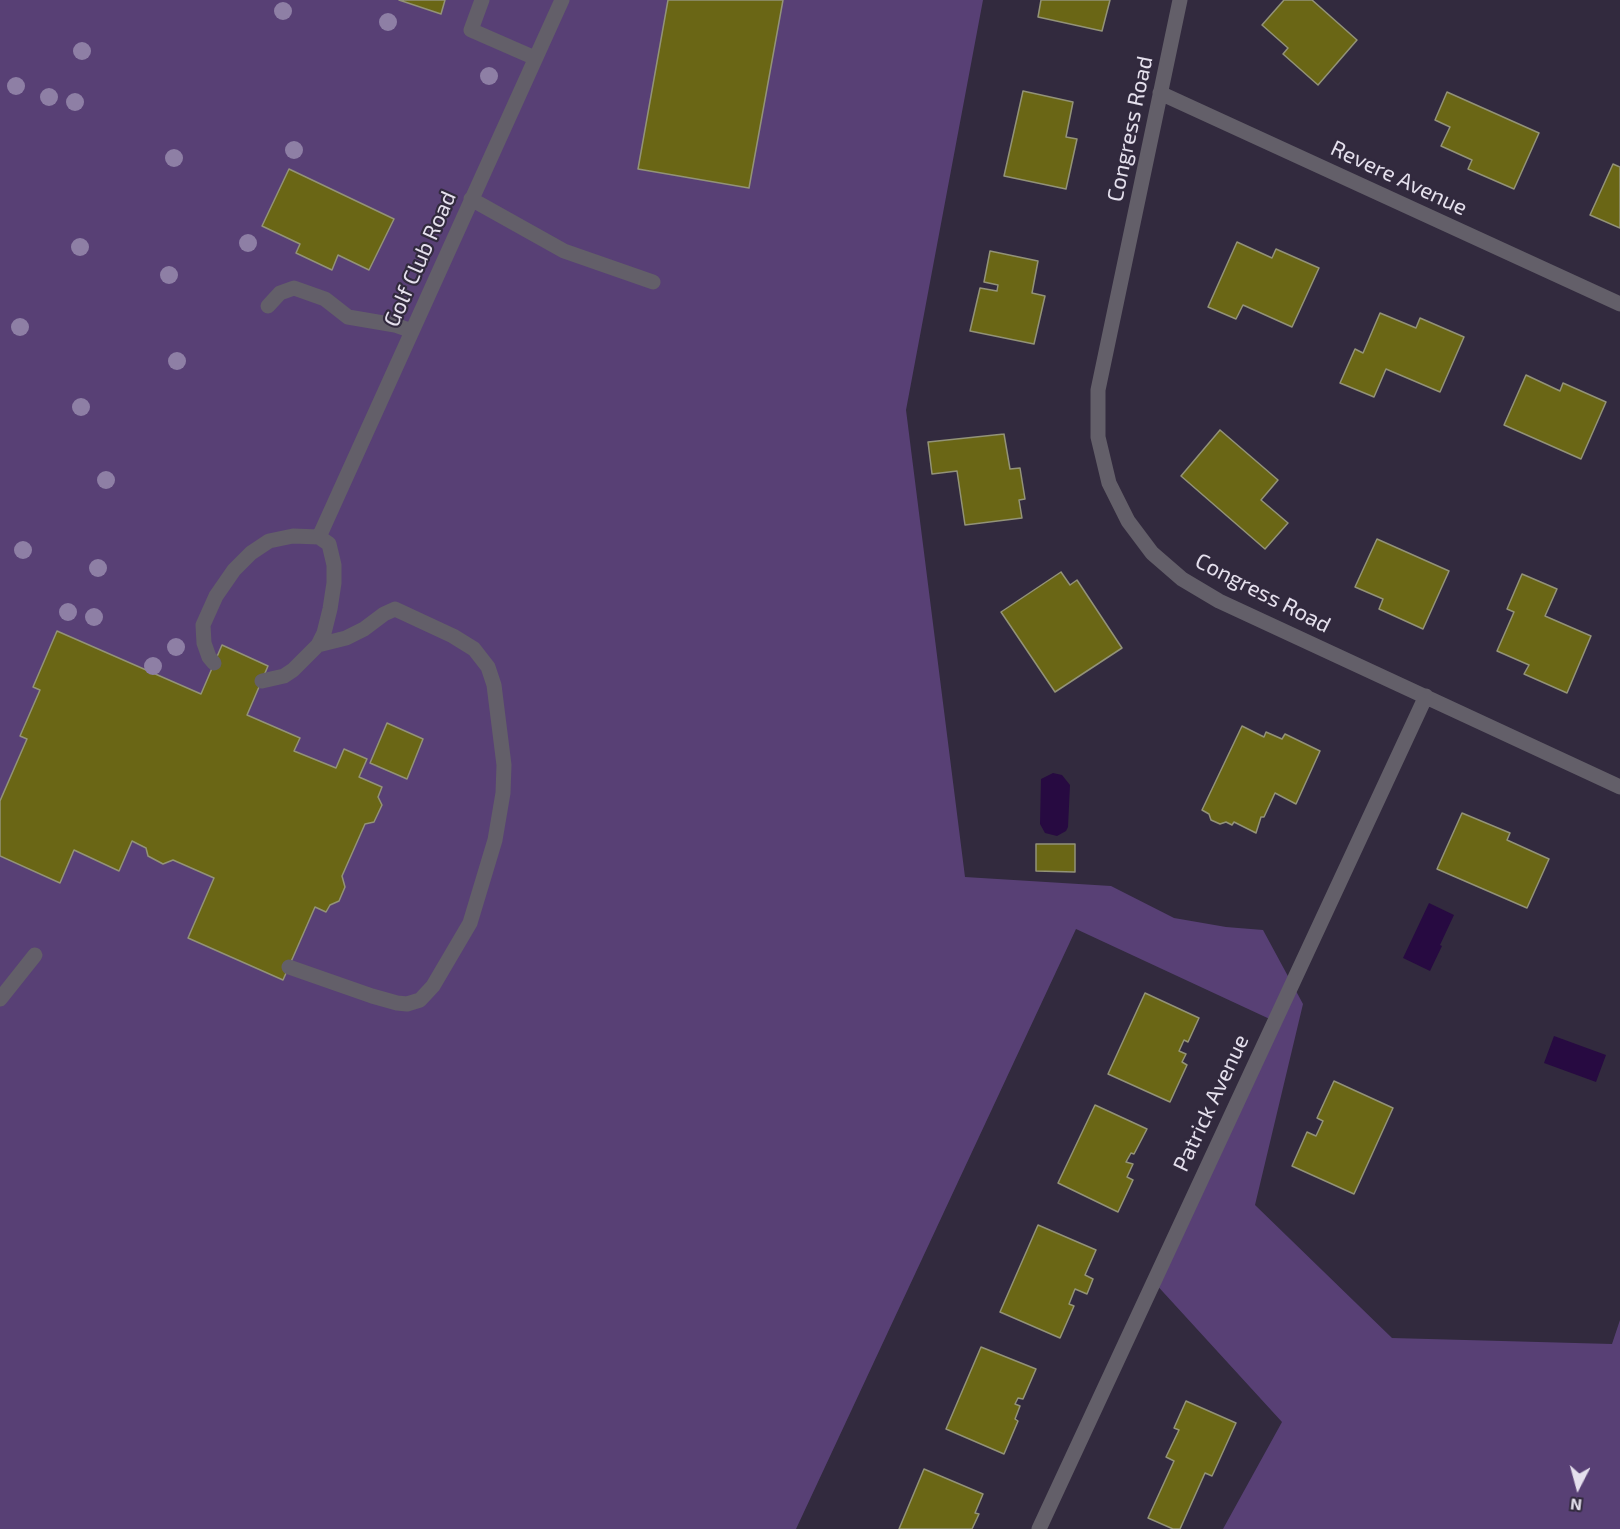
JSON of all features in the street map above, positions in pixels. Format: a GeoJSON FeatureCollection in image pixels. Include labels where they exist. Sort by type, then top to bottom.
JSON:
{"type":"FeatureCollection","features":[{"type":"Feature","properties":{"kind":"street"},"geometry":{"type":"LineString","coordinates":[[482,0],[471,30],[535,58]]}},
{"type":"Feature","properties":{"kind":"street","name":"Golf Club Road"},"geometry":{"type":"LineString","coordinates":[[319,537],[562,0]]}},
{"type":"Feature","properties":{"kind":"street","name":"Congress Road"},"geometry":{"type":"LineString","coordinates":[[1180,0],[1098,390],[1098,437],[1109,483],[1128,521],[1152,553],[1182,579],[1219,601],[1620,787]]}},
{"type":"Feature","properties":{"kind":"street","name":"Revere Avenue"},"geometry":{"type":"LineString","coordinates":[[1160,93],[1620,304]]}},
{"type":"Feature","properties":{"kind":"street"},"geometry":{"type":"LineString","coordinates":[[471,199],[564,251],[653,282]]}},
{"type":"Feature","properties":{"kind":"street"},"geometry":{"type":"LineString","coordinates":[[268,306],[280,293],[294,288],[326,298],[348,317],[395,325],[412,331]]}},
{"type":"Feature","properties":{"kind":"street"},"geometry":{"type":"LineString","coordinates":[[214,663],[204,643],[203,625],[216,596],[234,570],[251,553],[269,541],[293,536],[319,537],[329,544],[333,565],[334,583],[328,621],[318,645],[293,670],[284,676],[262,681]]}},
{"type":"Feature","properties":{"kind":"street"},"geometry":{"type":"LineString","coordinates":[[289,967],[397,1003],[407,1004],[420,1000],[433,986],[470,923],[495,840],[503,794],[504,765],[494,685],[488,667],[474,649],[453,636],[395,609],[346,638],[318,645]]}},
{"type":"Feature","properties":{"kind":"street","name":"Patrick Avenue"},"geometry":{"type":"LineString","coordinates":[[1039,1529],[1426,696]]}},
{"type":"Feature","properties":{"kind":"street"},"geometry":{"type":"LineString","coordinates":[[0,999],[35,955]]}},
{"type":"Feature","properties":{"kind":"shaded area"},"geometry":{"type":"Polygon","coordinates":[[[0,0],[983,0],[906,410],[965,877],[1111,886],[1174,918],[1226,927],[1263,930],[1303,1004],[1255,1205],[1392,1338],[1612,1344],[1620,1320],[1620,1529],[1223,1529],[1282,1422],[1153,1281],[1274,1021],[1076,929],[796,1529],[0,1529],[0,0]]]}},
{"type":"Feature","properties":{"kind":"shaded area"},"geometry":{"type":"Polygon","coordinates":[[[1053,773],[1062,775],[1070,785],[1068,827],[1066,831],[1057,836],[1045,833],[1040,824],[1041,779],[1053,773]]]}},
{"type":"Feature","properties":{"kind":"shaded area"},"geometry":{"type":"Polygon","coordinates":[[[1429,903],[1454,915],[1430,971],[1403,958],[1429,903]]]}},
{"type":"Feature","properties":{"kind":"shaded area"},"geometry":{"type":"Polygon","coordinates":[[[1554,1036],[1606,1055],[1596,1082],[1544,1063],[1554,1036]]]}},
{"type":"Feature","properties":{"kind":"building"},"geometry":{"type":"Polygon","coordinates":[[[399,0],[445,0],[441,14],[399,0]]]}},
{"type":"Feature","properties":{"kind":"building"},"geometry":{"type":"Polygon","coordinates":[[[668,0],[783,0],[749,188],[638,169],[668,0]]]}},
{"type":"Feature","properties":{"kind":"building"},"geometry":{"type":"Polygon","coordinates":[[[1041,0],[1110,0],[1102,31],[1038,17],[1041,0]]]}},
{"type":"Feature","properties":{"kind":"building"},"geometry":{"type":"Polygon","coordinates":[[[1284,0],[1312,0],[1357,40],[1318,85],[1283,54],[1288,48],[1262,25],[1284,0]]]}},
{"type":"Feature","properties":{"kind":"building"},"geometry":{"type":"Polygon","coordinates":[[[1023,91],[1073,102],[1066,137],[1077,139],[1066,189],[1004,176],[1023,91]]]}},
{"type":"Feature","properties":{"kind":"building"},"geometry":{"type":"Polygon","coordinates":[[[1447,92],[1539,133],[1514,189],[1468,169],[1472,160],[1441,146],[1450,127],[1435,120],[1447,92]]]}},
{"type":"Feature","properties":{"kind":"building"},"geometry":{"type":"Polygon","coordinates":[[[1613,164],[1620,167],[1620,228],[1590,215],[1613,164]]]}},
{"type":"Feature","properties":{"kind":"building"},"geometry":{"type":"Polygon","coordinates":[[[289,169],[394,219],[369,270],[338,255],[332,270],[296,253],[300,244],[262,226],[289,169]]]}},
{"type":"Feature","properties":{"kind":"building"},"geometry":{"type":"Polygon","coordinates":[[[1237,242],[1272,258],[1276,249],[1319,268],[1292,327],[1243,305],[1236,319],[1208,307],[1237,242]]]}},
{"type":"Feature","properties":{"kind":"building"},"geometry":{"type":"Polygon","coordinates":[[[990,251],[1038,261],[1032,293],[1045,296],[1034,344],[970,331],[980,288],[997,291],[998,285],[984,282],[990,251]]]}},
{"type":"Feature","properties":{"kind":"building"},"geometry":{"type":"Polygon","coordinates":[[[1380,313],[1416,328],[1420,318],[1464,337],[1440,392],[1386,369],[1374,397],[1340,383],[1355,349],[1363,353],[1380,313]]]}},
{"type":"Feature","properties":{"kind":"building"},"geometry":{"type":"Polygon","coordinates":[[[1526,375],[1560,391],[1563,383],[1606,402],[1581,459],[1504,425],[1526,375]]]}},
{"type":"Feature","properties":{"kind":"building"},"geometry":{"type":"Polygon","coordinates":[[[1220,430],[1278,480],[1261,500],[1288,523],[1265,549],[1181,476],[1220,430]]]}},
{"type":"Feature","properties":{"kind":"building"},"geometry":{"type":"Polygon","coordinates":[[[1004,434],[1010,469],[1020,468],[1025,499],[1019,500],[1022,518],[965,525],[957,471],[932,474],[928,442],[1004,434]]]}},
{"type":"Feature","properties":{"kind":"building"},"geometry":{"type":"Polygon","coordinates":[[[1377,539],[1449,571],[1423,629],[1379,609],[1383,599],[1355,587],[1377,539]]]}},
{"type":"Feature","properties":{"kind":"building"},"geometry":{"type":"Polygon","coordinates":[[[1061,572],[1070,585],[1077,580],[1122,648],[1055,692],[1001,612],[1061,572]]]}},
{"type":"Feature","properties":{"kind":"building"},"geometry":{"type":"Polygon","coordinates":[[[1522,574],[1557,589],[1545,616],[1591,636],[1567,693],[1524,674],[1529,665],[1497,651],[1514,612],[1507,609],[1522,574]]]}},
{"type":"Feature","properties":{"kind":"building"},"geometry":{"type":"Polygon","coordinates":[[[57,631],[201,694],[222,645],[268,666],[247,715],[300,738],[294,751],[336,768],[344,749],[367,759],[359,777],[382,787],[378,797],[382,805],[374,822],[365,824],[342,876],[345,887],[339,901],[330,905],[326,912],[315,907],[283,980],[188,938],[214,878],[173,860],[163,864],[148,856],[146,848],[132,841],[119,871],[74,850],[60,883],[0,856],[0,801],[27,739],[20,736],[40,690],[33,687],[57,631]]]}},
{"type":"Feature","properties":{"kind":"building"},"geometry":{"type":"Polygon","coordinates":[[[387,723],[423,739],[407,779],[370,763],[387,723]]]}},
{"type":"Feature","properties":{"kind":"building"},"geometry":{"type":"Polygon","coordinates":[[[1242,726],[1264,737],[1266,732],[1282,739],[1285,734],[1320,751],[1296,804],[1275,793],[1264,817],[1261,817],[1256,833],[1234,822],[1232,825],[1226,822],[1220,824],[1211,820],[1209,814],[1202,810],[1242,726]]]}},
{"type":"Feature","properties":{"kind":"building"},"geometry":{"type":"Polygon","coordinates":[[[1462,813],[1510,833],[1507,840],[1549,859],[1527,908],[1437,869],[1462,813]]]}},
{"type":"Feature","properties":{"kind":"building"},"geometry":{"type":"Polygon","coordinates":[[[1036,844],[1075,844],[1075,872],[1036,871],[1036,844]]]}},
{"type":"Feature","properties":{"kind":"building"},"geometry":{"type":"Polygon","coordinates":[[[1145,993],[1199,1018],[1188,1042],[1184,1040],[1179,1051],[1186,1054],[1182,1062],[1187,1065],[1170,1102],[1108,1074],[1145,993]]]}},
{"type":"Feature","properties":{"kind":"building"},"geometry":{"type":"Polygon","coordinates":[[[1334,1081],[1393,1108],[1354,1194],[1292,1166],[1307,1132],[1316,1136],[1323,1121],[1317,1118],[1334,1081]]]}},
{"type":"Feature","properties":{"kind":"building"},"geometry":{"type":"Polygon","coordinates":[[[1095,1105],[1147,1129],[1134,1154],[1131,1153],[1126,1162],[1133,1164],[1127,1177],[1133,1180],[1118,1212],[1058,1183],[1095,1105]]]}},
{"type":"Feature","properties":{"kind":"building"},"geometry":{"type":"Polygon","coordinates":[[[1038,1225],[1096,1250],[1085,1275],[1093,1279],[1087,1294],[1075,1289],[1069,1304],[1074,1306],[1060,1338],[1000,1312],[1038,1225]]]}},
{"type":"Feature","properties":{"kind":"building"},"geometry":{"type":"Polygon","coordinates":[[[981,1347],[1036,1369],[1023,1399],[1018,1398],[1015,1404],[1020,1406],[1015,1419],[1018,1421],[1004,1454],[946,1429],[981,1347]]]}},
{"type":"Feature","properties":{"kind":"building"},"geometry":{"type":"Polygon","coordinates":[[[1186,1401],[1236,1423],[1212,1476],[1205,1473],[1180,1529],[1173,1529],[1148,1518],[1174,1461],[1166,1457],[1179,1430],[1174,1428],[1186,1401]]]}},
{"type":"Feature","properties":{"kind":"building"},"geometry":{"type":"Polygon","coordinates":[[[924,1469],[983,1494],[975,1513],[979,1514],[972,1529],[899,1529],[924,1469]]]}}]}
